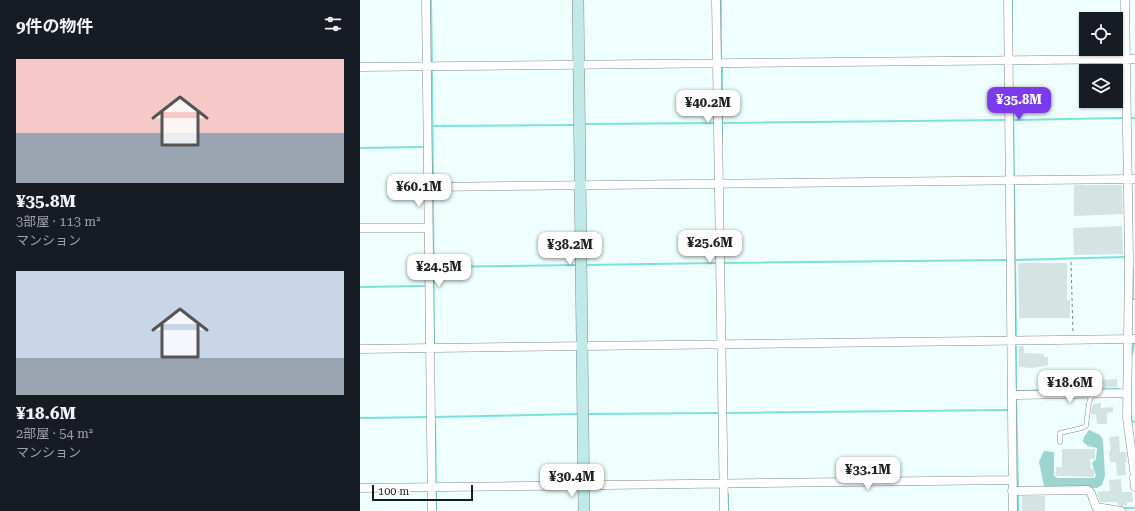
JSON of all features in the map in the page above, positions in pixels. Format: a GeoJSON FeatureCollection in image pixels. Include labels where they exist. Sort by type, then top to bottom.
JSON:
{"type":"FeatureCollection","features":[{"type":"Feature","properties":{"kind":"street"},"geometry":{"type":"LineString","coordinates":[[426,0],[432,511]]}},
{"type":"Feature","properties":{"kind":"street"},"geometry":{"type":"LineString","coordinates":[[578,0],[584,511]]}},
{"type":"Feature","properties":{"kind":"street"},"geometry":{"type":"LineString","coordinates":[[716,0],[724,511]]}},
{"type":"Feature","properties":{"kind":"street"},"geometry":{"type":"LineString","coordinates":[[1008,0],[1013,511]]}},
{"type":"Feature","properties":{"kind":"street"},"geometry":{"type":"LineString","coordinates":[[1125,0],[1132,258],[1132,339],[1127,393],[1135,487]]}},
{"type":"Feature","properties":{"kind":"street"},"geometry":{"type":"LineString","coordinates":[[360,67],[1135,59]]}},
{"type":"Feature","properties":{"kind":"street"},"geometry":{"type":"LineString","coordinates":[[429,187],[1131,179]]}},
{"type":"Feature","properties":{"kind":"street"},"geometry":{"type":"LineString","coordinates":[[360,228],[428,228]]}},
{"type":"Feature","properties":{"kind":"street"},"geometry":{"type":"LineString","coordinates":[[360,349],[1132,339]]}},
{"type":"Feature","properties":{"kind":"street"},"geometry":{"type":"LineString","coordinates":[[1012,394],[1127,393]]}},
{"type":"Feature","properties":{"kind":"street"},"geometry":{"type":"LineString","coordinates":[[360,488],[1012,480]]}},
{"type":"Feature","properties":{"kind":"street"},"geometry":{"type":"LineString","coordinates":[[1012,491],[1088,490],[1091,493],[1096,507],[1121,511]]}},
{"type":"Feature","properties":{"kind":"lane"},"geometry":{"type":"LineString","coordinates":[[1060,442],[1060,432],[1086,426],[1089,403],[1092,394]]}},
{"type":"Feature","properties":{"kind":"path"},"geometry":{"type":"LineString","coordinates":[[1071,262],[1074,340]]}},
{"type":"Feature","properties":{"kind":"shaded area"},"geometry":{"type":"Polygon","coordinates":[[[1089,430],[1100,435],[1103,440],[1105,476],[1102,485],[1097,488],[1049,489],[1044,486],[1039,462],[1044,451],[1054,452],[1054,476],[1058,478],[1094,478],[1096,476],[1092,463],[1096,459],[1097,448],[1088,446],[1083,442],[1084,437],[1089,430]]]}},
{"type":"Feature","properties":{"kind":"building"},"geometry":{"type":"Polygon","coordinates":[[[1074,185],[1122,185],[1123,214],[1074,216],[1074,185]]]}},
{"type":"Feature","properties":{"kind":"building"},"geometry":{"type":"Polygon","coordinates":[[[1122,226],[1123,254],[1074,255],[1073,228],[1122,226]]]}},
{"type":"Feature","properties":{"kind":"building"},"geometry":{"type":"Polygon","coordinates":[[[1018,263],[1067,263],[1067,300],[1070,300],[1070,318],[1019,318],[1018,263]]]}},
{"type":"Feature","properties":{"kind":"building"},"geometry":{"type":"Polygon","coordinates":[[[1019,346],[1024,346],[1024,353],[1044,354],[1044,357],[1048,357],[1048,365],[1032,368],[1019,367],[1019,346]]]}},
{"type":"Feature","properties":{"kind":"building"},"geometry":{"type":"Polygon","coordinates":[[[1117,379],[1117,387],[1103,388],[1103,380],[1117,379]]]}},
{"type":"Feature","properties":{"kind":"building"},"geometry":{"type":"Polygon","coordinates":[[[1101,403],[1101,408],[1113,407],[1113,412],[1107,413],[1107,424],[1097,424],[1096,414],[1091,414],[1093,404],[1101,403]]]}},
{"type":"Feature","properties":{"kind":"building"},"geometry":{"type":"Polygon","coordinates":[[[1119,436],[1120,452],[1126,452],[1127,462],[1125,462],[1126,475],[1117,476],[1116,462],[1110,462],[1109,451],[1111,451],[1109,437],[1119,436]]]}},
{"type":"Feature","properties":{"kind":"building"},"geometry":{"type":"Polygon","coordinates":[[[1062,449],[1095,449],[1095,459],[1090,459],[1091,469],[1094,469],[1094,477],[1056,476],[1056,467],[1062,467],[1062,449]]]}},
{"type":"Feature","properties":{"kind":"building"},"geometry":{"type":"Polygon","coordinates":[[[1121,479],[1122,492],[1132,492],[1133,502],[1127,502],[1127,505],[1122,506],[1118,505],[1117,502],[1100,502],[1097,492],[1110,491],[1109,480],[1121,479]]]}},
{"type":"Feature","properties":{"kind":"building"},"geometry":{"type":"Polygon","coordinates":[[[1022,496],[1045,496],[1045,511],[1022,511],[1022,496]]]}},
{"type":"Feature","properties":{"kind":"waterway"},"geometry":{"type":"LineString","coordinates":[[431,0],[432,64]]}},
{"type":"Feature","properties":{"kind":"waterway"},"geometry":{"type":"LineString","coordinates":[[721,0],[721,60]]}},
{"type":"Feature","properties":{"kind":"waterway"},"geometry":{"type":"LineString","coordinates":[[1012,0],[1012,36]]}},
{"type":"Feature","properties":{"kind":"waterway"},"geometry":{"type":"LineString","coordinates":[[722,67],[722,142]]}},
{"type":"Feature","properties":{"kind":"waterway"},"geometry":{"type":"LineString","coordinates":[[432,69],[433,184]]}},
{"type":"Feature","properties":{"kind":"waterway"},"geometry":{"type":"LineString","coordinates":[[1013,103],[1014,177]]}},
{"type":"Feature","properties":{"kind":"waterway"},"geometry":{"type":"LineString","coordinates":[[1012,120],[1123,118]]}},
{"type":"Feature","properties":{"kind":"waterway"},"geometry":{"type":"LineString","coordinates":[[1130,118],[1135,118]]}},
{"type":"Feature","properties":{"kind":"waterway"},"geometry":{"type":"LineString","coordinates":[[720,123],[1006,120]]}},
{"type":"Feature","properties":{"kind":"waterway"},"geometry":{"type":"LineString","coordinates":[[583,124],[716,123]]}},
{"type":"Feature","properties":{"kind":"waterway"},"geometry":{"type":"LineString","coordinates":[[433,126],[575,125]]}},
{"type":"Feature","properties":{"kind":"waterway"},"geometry":{"type":"LineString","coordinates":[[360,148],[425,147]]}},
{"type":"Feature","properties":{"kind":"waterway"},"geometry":{"type":"LineString","coordinates":[[1014,183],[1016,337]]}},
{"type":"Feature","properties":{"kind":"waterway"},"geometry":{"type":"LineString","coordinates":[[433,190],[434,345]]}},
{"type":"Feature","properties":{"kind":"waterway"},"geometry":{"type":"LineString","coordinates":[[1015,260],[1124,257]]}},
{"type":"Feature","properties":{"kind":"waterway"},"geometry":{"type":"LineString","coordinates":[[724,263],[1007,260]]}},
{"type":"Feature","properties":{"kind":"waterway"},"geometry":{"type":"LineString","coordinates":[[585,265],[717,263]]}},
{"type":"Feature","properties":{"kind":"waterway"},"geometry":{"type":"LineString","coordinates":[[433,267],[577,265]]}},
{"type":"Feature","properties":{"kind":"waterway"},"geometry":{"type":"LineString","coordinates":[[1133,269],[1133,299],[1135,299]]}},
{"type":"Feature","properties":{"kind":"waterway"},"geometry":{"type":"LineString","coordinates":[[360,287],[426,286]]}},
{"type":"Feature","properties":{"kind":"waterway"},"geometry":{"type":"LineString","coordinates":[[1132,355],[1134,342]]}},
{"type":"Feature","properties":{"kind":"waterway"},"geometry":{"type":"LineString","coordinates":[[1016,343],[1016,390]]}},
{"type":"Feature","properties":{"kind":"waterway"},"geometry":{"type":"LineString","coordinates":[[1016,391],[1119,389]]}},
{"type":"Feature","properties":{"kind":"waterway"},"geometry":{"type":"LineString","coordinates":[[1016,397],[1018,487]]}},
{"type":"Feature","properties":{"kind":"waterway"},"geometry":{"type":"LineString","coordinates":[[725,413],[1008,410]]}},
{"type":"Feature","properties":{"kind":"waterway"},"geometry":{"type":"LineString","coordinates":[[587,414],[719,413]]}},
{"type":"Feature","properties":{"kind":"waterway"},"geometry":{"type":"LineString","coordinates":[[434,417],[578,414]]}},
{"type":"Feature","properties":{"kind":"waterway"},"geometry":{"type":"LineString","coordinates":[[1131,415],[1132,421],[1135,422]]}},
{"type":"Feature","properties":{"kind":"waterway"},"geometry":{"type":"LineString","coordinates":[[360,418],[429,417]]}},
{"type":"Feature","properties":{"kind":"waterway"},"geometry":{"type":"LineString","coordinates":[[435,422],[436,483]]}},
{"type":"Feature","properties":{"kind":"waterway"},"geometry":{"type":"LineString","coordinates":[[436,491],[436,511]]}},
{"type":"Feature","properties":{"kind":"waterway"},"geometry":{"type":"LineString","coordinates":[[728,494],[728,511]]}},
{"type":"Feature","properties":{"kind":"waterway"},"geometry":{"type":"LineString","coordinates":[[1018,494],[1018,511]]}},
{"type":"Feature","properties":{"kind":"waterway"},"geometry":{"type":"LineString","coordinates":[[1121,508],[1134,508]]}}]}
